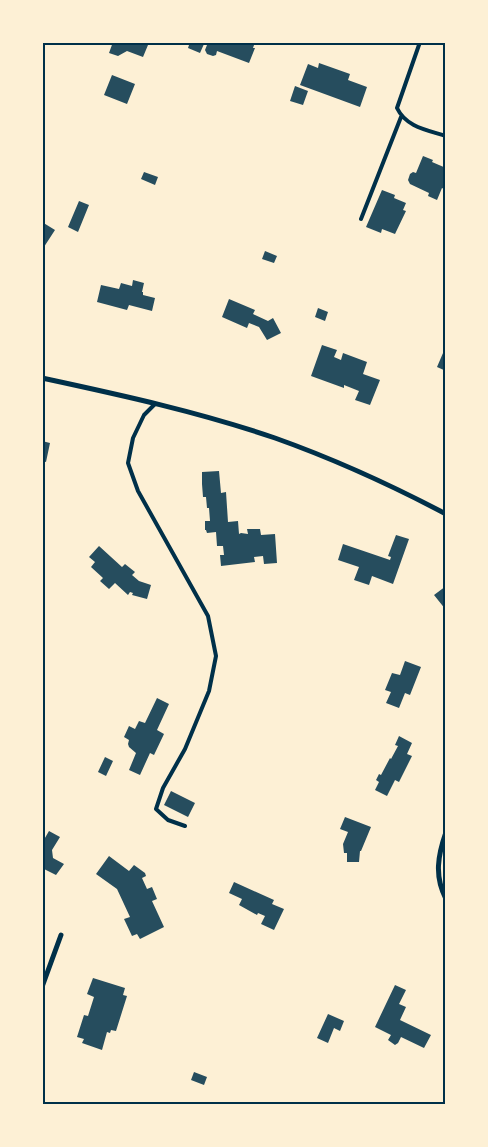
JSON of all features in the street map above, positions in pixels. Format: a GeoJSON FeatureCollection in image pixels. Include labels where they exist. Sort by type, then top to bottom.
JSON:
{"type":"FeatureCollection","features":[{"type":"Feature","properties":{"kind":"street"},"geometry":{"type":"LineString","coordinates":[[42,378],[195,414],[292,444],[366,474],[446,514]]}},
{"type":"Feature","properties":{"kind":"street"},"geometry":{"type":"LineString","coordinates":[[446,832],[439,853],[437,870],[446,899]]}},
{"type":"Feature","properties":{"kind":"street"},"geometry":{"type":"LineString","coordinates":[[42,987],[61,935]]}},
{"type":"Feature","properties":{"kind":"lane"},"geometry":{"type":"LineString","coordinates":[[420,42],[396,108],[401,117],[410,124],[446,136]]}},
{"type":"Feature","properties":{"kind":"lane"},"geometry":{"type":"LineString","coordinates":[[361,219],[401,117]]}},
{"type":"Feature","properties":{"kind":"lane"},"geometry":{"type":"LineString","coordinates":[[155,404],[144,415],[133,438],[128,463],[138,491],[208,616],[216,656],[209,691],[185,749],[163,788],[156,809],[168,820],[185,826]]}},
{"type":"Feature","properties":{"kind":"building"},"geometry":{"type":"Polygon","coordinates":[[[113,42],[142,42],[148,45],[143,57],[127,51],[118,56],[109,53],[113,42]]]}},
{"type":"Feature","properties":{"kind":"building"},"geometry":{"type":"Polygon","coordinates":[[[190,42],[255,42],[253,48],[255,48],[249,63],[217,51],[216,55],[213,56],[207,54],[205,50],[207,45],[204,44],[200,53],[188,48],[190,42]]]}},
{"type":"Feature","properties":{"kind":"building"},"geometry":{"type":"Polygon","coordinates":[[[319,63],[350,74],[348,80],[367,87],[360,107],[300,85],[308,64],[318,68],[319,63]]]}},
{"type":"Feature","properties":{"kind":"building"},"geometry":{"type":"Polygon","coordinates":[[[112,75],[135,84],[127,104],[104,95],[112,75]]]}},
{"type":"Feature","properties":{"kind":"building"},"geometry":{"type":"Polygon","coordinates":[[[295,86],[308,91],[303,105],[290,101],[295,86]]]}},
{"type":"Feature","properties":{"kind":"building"},"geometry":{"type":"Polygon","coordinates":[[[423,156],[446,168],[446,190],[442,188],[437,200],[428,196],[429,193],[410,184],[408,180],[410,174],[416,173],[423,156]]]}},
{"type":"Feature","properties":{"kind":"building"},"geometry":{"type":"Polygon","coordinates":[[[144,172],[158,177],[155,185],[141,179],[144,172]]]}},
{"type":"Feature","properties":{"kind":"building"},"geometry":{"type":"Polygon","coordinates":[[[382,190],[395,195],[394,198],[406,203],[403,210],[406,211],[395,234],[382,229],[381,233],[366,227],[382,190]]]}},
{"type":"Feature","properties":{"kind":"building"},"geometry":{"type":"Polygon","coordinates":[[[79,201],[89,205],[78,232],[68,227],[79,201]]]}},
{"type":"Feature","properties":{"kind":"building"},"geometry":{"type":"Polygon","coordinates":[[[42,222],[55,230],[42,250],[42,222]]]}},
{"type":"Feature","properties":{"kind":"building"},"geometry":{"type":"Polygon","coordinates":[[[265,251],[277,256],[274,263],[262,259],[265,251]]]}},
{"type":"Feature","properties":{"kind":"building"},"geometry":{"type":"Polygon","coordinates":[[[133,280],[144,283],[143,295],[155,298],[152,311],[129,305],[127,310],[97,302],[101,285],[119,289],[121,283],[132,286],[133,280]]]}},
{"type":"Feature","properties":{"kind":"building"},"geometry":{"type":"Polygon","coordinates":[[[229,299],[255,310],[253,314],[268,321],[273,318],[281,333],[267,340],[259,327],[249,323],[247,328],[222,317],[229,299]]]}},
{"type":"Feature","properties":{"kind":"building"},"geometry":{"type":"Polygon","coordinates":[[[318,308],[328,312],[325,321],[315,317],[318,308]]]}},
{"type":"Feature","properties":{"kind":"building"},"geometry":{"type":"Polygon","coordinates":[[[322,345],[337,350],[334,357],[341,360],[343,353],[367,362],[363,374],[380,380],[370,405],[355,400],[359,391],[344,385],[344,388],[311,376],[322,345]]]}},
{"type":"Feature","properties":{"kind":"building"},"geometry":{"type":"Polygon","coordinates":[[[446,346],[446,371],[437,367],[446,346]]]}},
{"type":"Feature","properties":{"kind":"building"},"geometry":{"type":"Polygon","coordinates":[[[42,441],[50,443],[46,462],[42,461],[42,441]]]}},
{"type":"Feature","properties":{"kind":"building"},"geometry":{"type":"Polygon","coordinates":[[[219,471],[221,493],[226,492],[228,522],[238,521],[239,534],[248,534],[247,529],[260,529],[261,535],[275,534],[277,563],[264,564],[263,556],[254,557],[255,562],[221,566],[220,555],[224,555],[223,546],[217,546],[216,532],[207,533],[205,530],[205,521],[210,521],[206,497],[203,497],[202,484],[202,472],[219,471]]]}},
{"type":"Feature","properties":{"kind":"building"},"geometry":{"type":"Polygon","coordinates":[[[396,535],[409,539],[393,584],[372,576],[369,585],[354,580],[359,567],[338,560],[343,544],[390,560],[391,557],[388,556],[396,535]]]}},
{"type":"Feature","properties":{"kind":"building"},"geometry":{"type":"Polygon","coordinates":[[[99,546],[122,567],[125,564],[135,572],[132,575],[139,581],[151,585],[147,599],[132,595],[133,593],[130,592],[128,595],[115,583],[109,589],[100,581],[103,578],[91,567],[95,562],[89,557],[99,546]]]}},
{"type":"Feature","properties":{"kind":"building"},"geometry":{"type":"Polygon","coordinates":[[[446,586],[446,610],[434,595],[446,586]]]}},
{"type":"Feature","properties":{"kind":"building"},"geometry":{"type":"Polygon","coordinates":[[[405,661],[421,667],[410,695],[405,693],[399,708],[386,703],[391,692],[385,690],[392,673],[400,675],[405,661]]]}},
{"type":"Feature","properties":{"kind":"building"},"geometry":{"type":"Polygon","coordinates":[[[157,698],[169,704],[157,730],[164,734],[154,755],[150,753],[140,775],[129,770],[136,753],[129,747],[129,740],[124,737],[129,726],[135,729],[139,721],[145,723],[157,698]]]}},
{"type":"Feature","properties":{"kind":"building"},"geometry":{"type":"Polygon","coordinates":[[[399,736],[412,743],[407,754],[412,756],[399,782],[395,780],[387,796],[375,790],[379,782],[376,780],[398,746],[395,745],[399,736]]]}},
{"type":"Feature","properties":{"kind":"building"},"geometry":{"type":"Polygon","coordinates":[[[105,757],[113,761],[106,776],[98,772],[105,757]]]}},
{"type":"Feature","properties":{"kind":"building"},"geometry":{"type":"Polygon","coordinates":[[[171,791],[195,803],[188,817],[164,805],[171,791]]]}},
{"type":"Feature","properties":{"kind":"building"},"geometry":{"type":"Polygon","coordinates":[[[345,817],[371,827],[360,851],[359,862],[347,862],[347,853],[344,853],[343,844],[348,832],[340,829],[345,817]]]}},
{"type":"Feature","properties":{"kind":"building"},"geometry":{"type":"Polygon","coordinates":[[[49,831],[60,837],[52,850],[53,858],[64,864],[56,875],[42,868],[42,843],[49,831]]]}},
{"type":"Feature","properties":{"kind":"building"},"geometry":{"type":"Polygon","coordinates":[[[109,856],[129,871],[134,865],[145,873],[146,876],[142,878],[147,889],[152,887],[157,899],[152,901],[164,927],[140,939],[137,934],[132,936],[124,919],[130,917],[117,889],[96,874],[109,856]]]}},
{"type":"Feature","properties":{"kind":"building"},"geometry":{"type":"Polygon","coordinates":[[[234,882],[274,900],[272,904],[284,909],[274,930],[261,924],[265,916],[258,913],[257,915],[239,905],[242,899],[229,893],[234,882]]]}},
{"type":"Feature","properties":{"kind":"building"},"geometry":{"type":"Polygon","coordinates":[[[93,978],[125,988],[123,995],[127,996],[116,1031],[111,1030],[110,1033],[107,1032],[102,1050],[82,1043],[84,1039],[77,1037],[84,1015],[88,1016],[94,997],[87,994],[93,978]]]}},
{"type":"Feature","properties":{"kind":"building"},"geometry":{"type":"Polygon","coordinates":[[[395,985],[406,990],[399,1004],[406,1007],[400,1020],[431,1035],[424,1048],[401,1037],[395,1045],[388,1040],[391,1035],[375,1027],[395,985]]]}},
{"type":"Feature","properties":{"kind":"building"},"geometry":{"type":"Polygon","coordinates":[[[328,1014],[344,1021],[340,1031],[334,1028],[328,1043],[317,1038],[328,1014]]]}},
{"type":"Feature","properties":{"kind":"building"},"geometry":{"type":"Polygon","coordinates":[[[194,1072],[207,1077],[204,1085],[191,1080],[194,1072]]]}}]}
